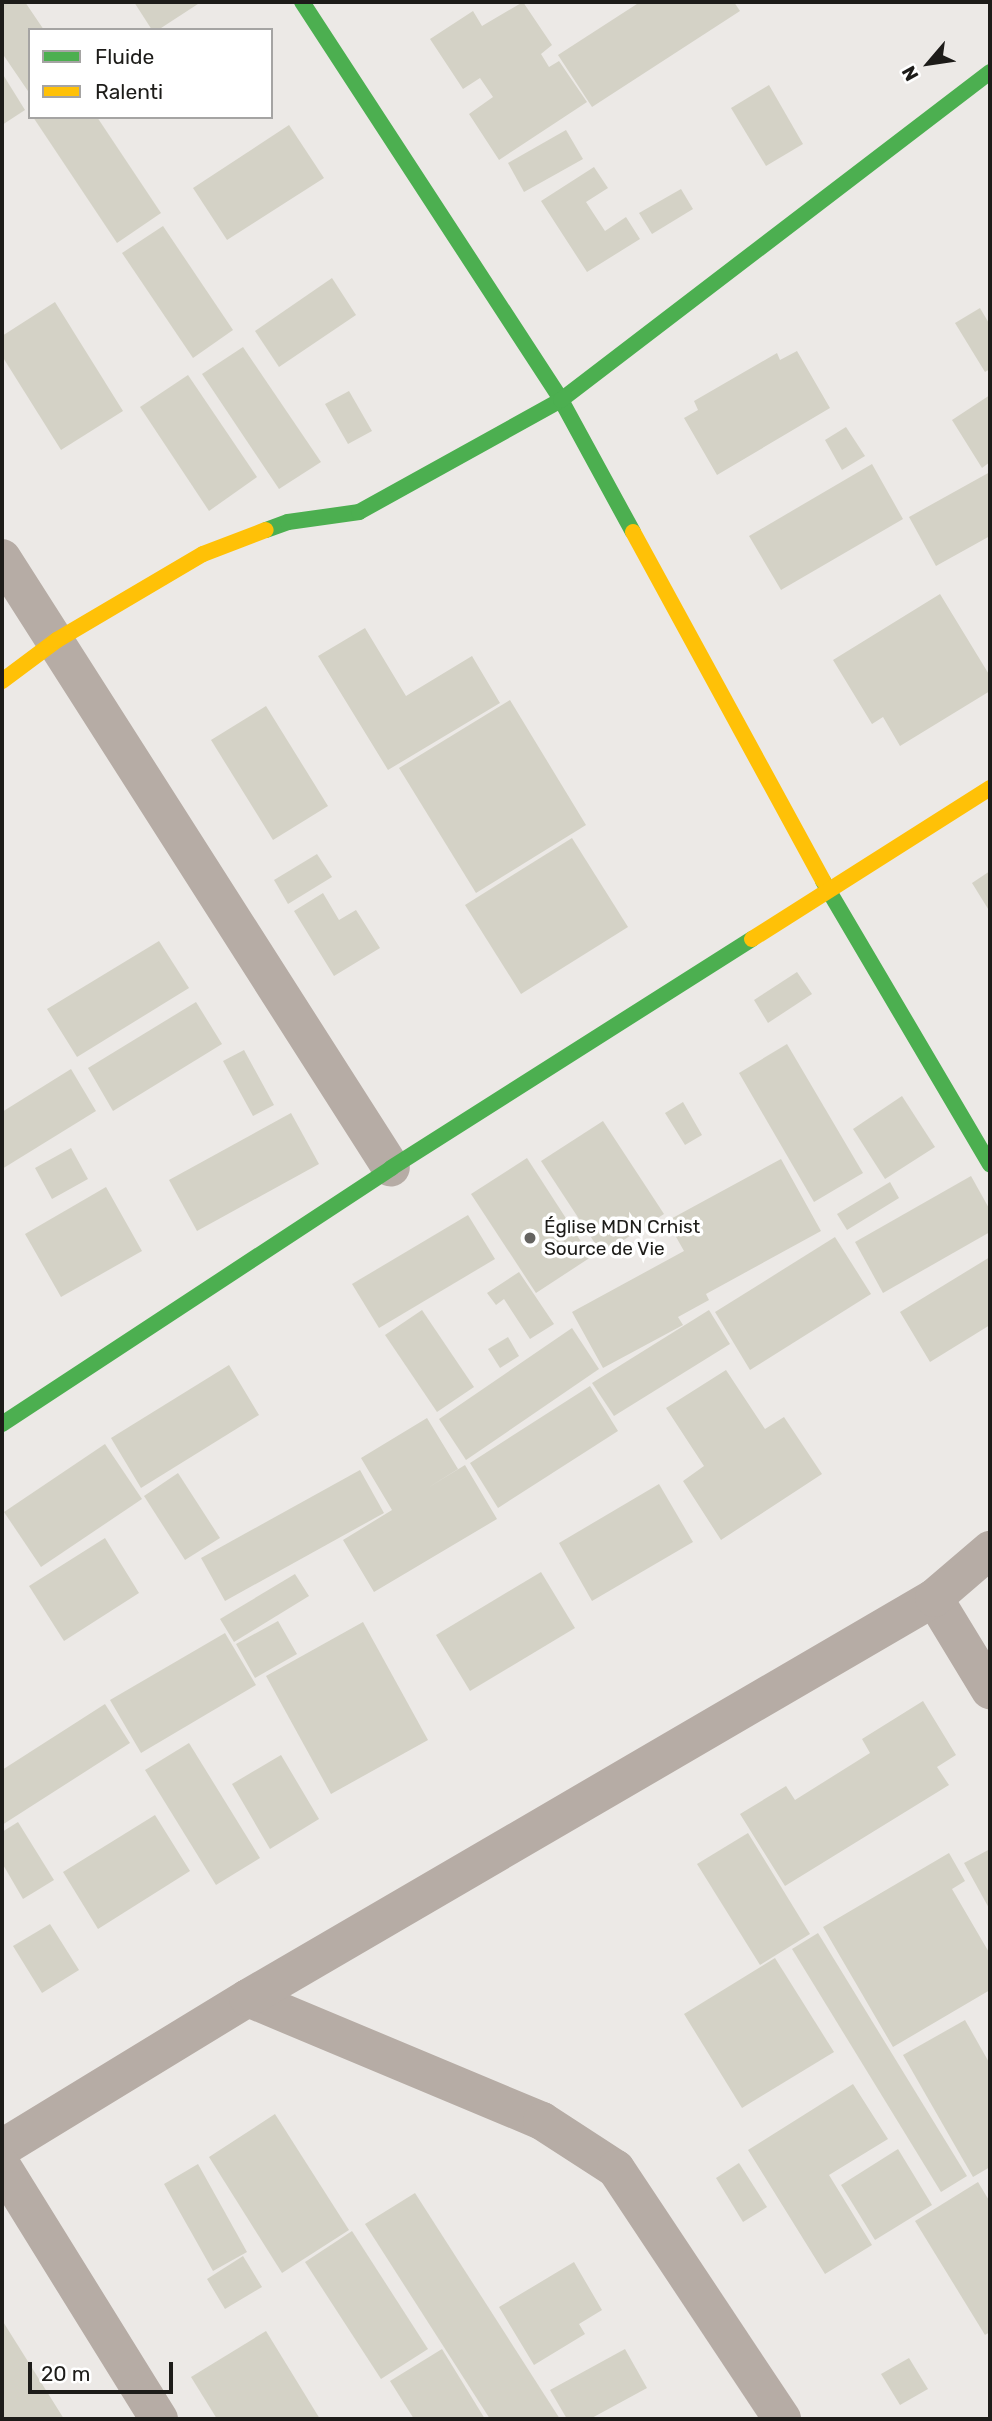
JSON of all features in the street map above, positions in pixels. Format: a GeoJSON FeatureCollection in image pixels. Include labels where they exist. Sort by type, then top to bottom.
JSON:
{"type":"FeatureCollection","features":[{"type":"Feature","properties":{"kind":"street"},"geometry":{"type":"LineString","coordinates":[[302,2],[561,400],[829,891],[990,1164]]}},
{"type":"Feature","properties":{"kind":"street"},"geometry":{"type":"LineString","coordinates":[[2,681],[57,640],[203,554],[288,522],[359,512],[561,400],[990,72]]}},
{"type":"Feature","properties":{"kind":"street"},"geometry":{"type":"LineString","coordinates":[[2,558],[57,640],[391,1168]]}},
{"type":"Feature","properties":{"kind":"street"},"geometry":{"type":"LineString","coordinates":[[2,1424],[391,1168],[990,788]]}},
{"type":"Feature","properties":{"kind":"street"},"geometry":{"type":"LineString","coordinates":[[2,2148],[248,1998],[934,1598],[990,1550]]}},
{"type":"Feature","properties":{"kind":"street"},"geometry":{"type":"LineString","coordinates":[[934,1598],[990,1690]]}},
{"type":"Feature","properties":{"kind":"street"},"geometry":{"type":"LineString","coordinates":[[248,1998],[542,2121],[615,2169],[782,2419]]}},
{"type":"Feature","properties":{"kind":"street"},"geometry":{"type":"LineString","coordinates":[[2,2166],[159,2419]]}},
{"type":"Feature","properties":{"kind":"building"},"geometry":{"type":"Polygon","coordinates":[[[2,2],[25,2],[43,28],[28,28],[28,91],[2,53],[2,2]]]}},
{"type":"Feature","properties":{"kind":"building"},"geometry":{"type":"Polygon","coordinates":[[[134,2],[201,2],[161,28],[151,28],[134,2]]]}},
{"type":"Feature","properties":{"kind":"building"},"geometry":{"type":"Polygon","coordinates":[[[523,2],[552,45],[541,54],[549,67],[559,61],[587,102],[499,160],[469,114],[493,97],[480,78],[463,89],[430,39],[473,11],[482,26],[523,2]]]}},
{"type":"Feature","properties":{"kind":"building"},"geometry":{"type":"Polygon","coordinates":[[[640,2],[734,2],[740,11],[592,107],[558,55],[640,2]]]}},
{"type":"Feature","properties":{"kind":"building"},"geometry":{"type":"Polygon","coordinates":[[[2,73],[25,110],[2,125],[2,73]]]}},
{"type":"Feature","properties":{"kind":"building"},"geometry":{"type":"Polygon","coordinates":[[[769,85],[803,144],[766,166],[731,108],[769,85]]]}},
{"type":"Feature","properties":{"kind":"building"},"geometry":{"type":"Polygon","coordinates":[[[34,119],[98,119],[161,213],[117,243],[34,119]]]}},
{"type":"Feature","properties":{"kind":"building"},"geometry":{"type":"Polygon","coordinates":[[[289,125],[324,178],[227,240],[193,188],[289,125]]]}},
{"type":"Feature","properties":{"kind":"building"},"geometry":{"type":"Polygon","coordinates":[[[566,130],[583,159],[524,192],[508,163],[566,130]]]}},
{"type":"Feature","properties":{"kind":"building"},"geometry":{"type":"Polygon","coordinates":[[[594,167],[608,188],[586,202],[605,231],[626,217],[640,239],[587,272],[541,201],[594,167]]]}},
{"type":"Feature","properties":{"kind":"building"},"geometry":{"type":"Polygon","coordinates":[[[681,189],[693,209],[652,234],[639,213],[681,189]]]}},
{"type":"Feature","properties":{"kind":"building"},"geometry":{"type":"Polygon","coordinates":[[[163,226],[233,330],[193,358],[122,253],[163,226]]]}},
{"type":"Feature","properties":{"kind":"building"},"geometry":{"type":"Polygon","coordinates":[[[332,278],[356,315],[279,367],[255,331],[332,278]]]}},
{"type":"Feature","properties":{"kind":"building"},"geometry":{"type":"Polygon","coordinates":[[[55,302],[123,411],[61,450],[2,356],[2,336],[55,302]]]}},
{"type":"Feature","properties":{"kind":"building"},"geometry":{"type":"Polygon","coordinates":[[[980,308],[990,325],[990,369],[985,372],[955,323],[980,308]]]}},
{"type":"Feature","properties":{"kind":"building"},"geometry":{"type":"Polygon","coordinates":[[[243,347],[321,462],[279,489],[202,374],[243,347]]]}},
{"type":"Feature","properties":{"kind":"building"},"geometry":{"type":"Polygon","coordinates":[[[797,351],[830,408],[717,475],[684,418],[698,410],[694,401],[777,353],[780,360],[797,351]]]}},
{"type":"Feature","properties":{"kind":"building"},"geometry":{"type":"Polygon","coordinates":[[[188,375],[257,477],[209,511],[140,407],[188,375]]]}},
{"type":"Feature","properties":{"kind":"building"},"geometry":{"type":"Polygon","coordinates":[[[349,391],[372,431],[348,444],[325,404],[349,391]]]}},
{"type":"Feature","properties":{"kind":"building"},"geometry":{"type":"Polygon","coordinates":[[[990,395],[990,462],[982,468],[952,420],[990,395]]]}},
{"type":"Feature","properties":{"kind":"building"},"geometry":{"type":"Polygon","coordinates":[[[846,427],[865,456],[842,470],[825,440],[846,427]]]}},
{"type":"Feature","properties":{"kind":"building"},"geometry":{"type":"Polygon","coordinates":[[[872,464],[903,519],[781,590],[749,536],[872,464]]]}},
{"type":"Feature","properties":{"kind":"building"},"geometry":{"type":"Polygon","coordinates":[[[990,472],[990,536],[936,566],[909,517],[990,472]]]}},
{"type":"Feature","properties":{"kind":"building"},"geometry":{"type":"Polygon","coordinates":[[[940,594],[990,676],[990,691],[900,746],[883,717],[872,724],[833,660],[940,594]]]}},
{"type":"Feature","properties":{"kind":"building"},"geometry":{"type":"Polygon","coordinates":[[[365,628],[406,696],[472,656],[500,703],[388,770],[318,656],[365,628]]]}},
{"type":"Feature","properties":{"kind":"building"},"geometry":{"type":"Polygon","coordinates":[[[510,700],[586,825],[476,893],[399,768],[510,700]]]}},
{"type":"Feature","properties":{"kind":"building"},"geometry":{"type":"Polygon","coordinates":[[[266,706],[328,806],[273,840],[211,740],[266,706]]]}},
{"type":"Feature","properties":{"kind":"building"},"geometry":{"type":"Polygon","coordinates":[[[572,838],[628,927],[521,994],[465,905],[572,838]]]}},
{"type":"Feature","properties":{"kind":"building"},"geometry":{"type":"Polygon","coordinates":[[[317,854],[332,877],[288,904],[274,880],[317,854]]]}},
{"type":"Feature","properties":{"kind":"building"},"geometry":{"type":"Polygon","coordinates":[[[990,871],[990,912],[972,883],[990,871]]]}},
{"type":"Feature","properties":{"kind":"building"},"geometry":{"type":"Polygon","coordinates":[[[323,893],[339,920],[356,910],[380,948],[334,976],[294,911],[323,893]]]}},
{"type":"Feature","properties":{"kind":"building"},"geometry":{"type":"Polygon","coordinates":[[[159,941],[189,988],[77,1057],[47,1009],[159,941]]]}},
{"type":"Feature","properties":{"kind":"building"},"geometry":{"type":"Polygon","coordinates":[[[797,972],[812,994],[768,1023],[754,1000],[797,972]]]}},
{"type":"Feature","properties":{"kind":"building"},"geometry":{"type":"Polygon","coordinates":[[[196,1002],[222,1044],[113,1111],[88,1068],[196,1002]]]}},
{"type":"Feature","properties":{"kind":"building"},"geometry":{"type":"Polygon","coordinates":[[[787,1044],[863,1173],[814,1202],[739,1073],[787,1044]]]}},
{"type":"Feature","properties":{"kind":"building"},"geometry":{"type":"Polygon","coordinates":[[[244,1050],[274,1105],[253,1116],[223,1061],[244,1050]]]}},
{"type":"Feature","properties":{"kind":"building"},"geometry":{"type":"Polygon","coordinates":[[[71,1069],[96,1111],[2,1169],[2,1112],[71,1069]]]}},
{"type":"Feature","properties":{"kind":"building"},"geometry":{"type":"Polygon","coordinates":[[[902,1096],[935,1147],[885,1179],[853,1129],[902,1096]]]}},
{"type":"Feature","properties":{"kind":"building"},"geometry":{"type":"Polygon","coordinates":[[[683,1102],[702,1135],[685,1145],[665,1113],[683,1102]]]}},
{"type":"Feature","properties":{"kind":"building"},"geometry":{"type":"Polygon","coordinates":[[[291,1113],[319,1164],[197,1231],[169,1180],[291,1113]]]}},
{"type":"Feature","properties":{"kind":"building"},"geometry":{"type":"Polygon","coordinates":[[[603,1121],[664,1214],[602,1254],[541,1161],[603,1121]]]}},
{"type":"Feature","properties":{"kind":"building"},"geometry":{"type":"Polygon","coordinates":[[[71,1148],[88,1179],[52,1199],[35,1168],[71,1148]]]}},
{"type":"Feature","properties":{"kind":"building"},"geometry":{"type":"Polygon","coordinates":[[[527,1158],[591,1257],[536,1293],[471,1194],[527,1158]]]}},
{"type":"Feature","properties":{"kind":"building"},"geometry":{"type":"Polygon","coordinates":[[[781,1159],[821,1231],[706,1294],[709,1300],[678,1317],[683,1325],[603,1368],[572,1312],[684,1251],[667,1221],[781,1159]]]}},
{"type":"Feature","properties":{"kind":"building"},"geometry":{"type":"Polygon","coordinates":[[[971,1176],[990,1210],[990,1232],[883,1293],[855,1242],[971,1176]]]}},
{"type":"Feature","properties":{"kind":"building"},"geometry":{"type":"Polygon","coordinates":[[[890,1182],[899,1198],[847,1230],[837,1214],[890,1182]]]}},
{"type":"Feature","properties":{"kind":"building"},"geometry":{"type":"Polygon","coordinates":[[[106,1187],[142,1251],[61,1297],[25,1234],[106,1187]]]}},
{"type":"Feature","properties":{"kind":"building"},"geometry":{"type":"Polygon","coordinates":[[[468,1215],[495,1259],[379,1328],[352,1284],[468,1215]]]}},
{"type":"Feature","properties":{"kind":"building"},"geometry":{"type":"Polygon","coordinates":[[[835,1237],[871,1294],[750,1370],[715,1312],[835,1237]]]}},
{"type":"Feature","properties":{"kind":"building"},"geometry":{"type":"Polygon","coordinates":[[[990,1257],[990,1325],[930,1362],[900,1312],[990,1257]]]}},
{"type":"Feature","properties":{"kind":"building"},"geometry":{"type":"Polygon","coordinates":[[[519,1272],[554,1324],[530,1339],[504,1299],[496,1305],[487,1293],[519,1272]]]}},
{"type":"Feature","properties":{"kind":"building"},"geometry":{"type":"Polygon","coordinates":[[[422,1310],[474,1387],[437,1412],[385,1335],[422,1310]]]}},
{"type":"Feature","properties":{"kind":"building"},"geometry":{"type":"Polygon","coordinates":[[[709,1310],[730,1344],[614,1416],[592,1383],[709,1310]]]}},
{"type":"Feature","properties":{"kind":"building"},"geometry":{"type":"Polygon","coordinates":[[[572,1328],[599,1369],[466,1460],[439,1419],[572,1328]]]}},
{"type":"Feature","properties":{"kind":"building"},"geometry":{"type":"Polygon","coordinates":[[[508,1337],[519,1356],[500,1368],[488,1349],[508,1337]]]}},
{"type":"Feature","properties":{"kind":"building"},"geometry":{"type":"Polygon","coordinates":[[[229,1365],[259,1415],[141,1488],[111,1438],[229,1365]]]}},
{"type":"Feature","properties":{"kind":"building"},"geometry":{"type":"Polygon","coordinates":[[[726,1370],[765,1429],[784,1417],[822,1474],[721,1540],[683,1481],[704,1466],[666,1408],[726,1370]]]}},
{"type":"Feature","properties":{"kind":"building"},"geometry":{"type":"Polygon","coordinates":[[[590,1386],[618,1431],[498,1508],[470,1463],[590,1386]]]}},
{"type":"Feature","properties":{"kind":"building"},"geometry":{"type":"Polygon","coordinates":[[[427,1418],[458,1469],[426,1489],[465,1465],[497,1519],[374,1592],[343,1540],[392,1510],[361,1458],[427,1418]]]}},
{"type":"Feature","properties":{"kind":"building"},"geometry":{"type":"Polygon","coordinates":[[[105,1444],[142,1499],[41,1567],[4,1512],[105,1444]]]}},
{"type":"Feature","properties":{"kind":"building"},"geometry":{"type":"Polygon","coordinates":[[[360,1470],[384,1513],[225,1601],[201,1558],[360,1470]]]}},
{"type":"Feature","properties":{"kind":"building"},"geometry":{"type":"Polygon","coordinates":[[[178,1473],[220,1538],[185,1560],[144,1496],[178,1473]]]}},
{"type":"Feature","properties":{"kind":"building"},"geometry":{"type":"Polygon","coordinates":[[[659,1484],[693,1542],[592,1601],[559,1543],[659,1484]]]}},
{"type":"Feature","properties":{"kind":"building"},"geometry":{"type":"Polygon","coordinates":[[[105,1538],[139,1593],[64,1641],[29,1586],[105,1538]]]}},
{"type":"Feature","properties":{"kind":"building"},"geometry":{"type":"Polygon","coordinates":[[[541,1572],[575,1628],[470,1691],[436,1635],[541,1572]]]}},
{"type":"Feature","properties":{"kind":"building"},"geometry":{"type":"Polygon","coordinates":[[[295,1574],[309,1596],[234,1642],[220,1619],[295,1574]]]}},
{"type":"Feature","properties":{"kind":"building"},"geometry":{"type":"Polygon","coordinates":[[[278,1621],[297,1654],[255,1678],[236,1644],[278,1621]]]}},
{"type":"Feature","properties":{"kind":"building"},"geometry":{"type":"Polygon","coordinates":[[[363,1622],[428,1740],[331,1794],[266,1676],[363,1622]]]}},
{"type":"Feature","properties":{"kind":"building"},"geometry":{"type":"Polygon","coordinates":[[[225,1633],[256,1685],[141,1753],[110,1700],[225,1633]]]}},
{"type":"Feature","properties":{"kind":"building"},"geometry":{"type":"Polygon","coordinates":[[[923,1701],[956,1755],[937,1767],[949,1785],[785,1886],[740,1814],[786,1786],[795,1800],[870,1753],[862,1739],[923,1701]]]}},
{"type":"Feature","properties":{"kind":"building"},"geometry":{"type":"Polygon","coordinates":[[[105,1704],[130,1743],[2,1825],[2,1770],[105,1704]]]}},
{"type":"Feature","properties":{"kind":"building"},"geometry":{"type":"Polygon","coordinates":[[[189,1743],[260,1858],[216,1885],[145,1770],[189,1743]]]}},
{"type":"Feature","properties":{"kind":"building"},"geometry":{"type":"Polygon","coordinates":[[[281,1755],[319,1819],[270,1849],[232,1784],[281,1755]]]}},
{"type":"Feature","properties":{"kind":"building"},"geometry":{"type":"Polygon","coordinates":[[[155,1815],[190,1871],[98,1929],[63,1872],[155,1815]]]}},
{"type":"Feature","properties":{"kind":"building"},"geometry":{"type":"Polygon","coordinates":[[[18,1822],[54,1880],[23,1899],[2,1863],[2,1832],[18,1822]]]}},
{"type":"Feature","properties":{"kind":"building"},"geometry":{"type":"Polygon","coordinates":[[[748,1833],[810,1934],[760,1965],[697,1864],[748,1833]]]}},
{"type":"Feature","properties":{"kind":"building"},"geometry":{"type":"Polygon","coordinates":[[[990,1849],[990,1910],[964,1863],[990,1849]]]}},
{"type":"Feature","properties":{"kind":"building"},"geometry":{"type":"Polygon","coordinates":[[[949,1853],[965,1881],[952,1889],[990,1954],[990,1990],[893,2047],[823,1927],[949,1853]]]}},
{"type":"Feature","properties":{"kind":"building"},"geometry":{"type":"Polygon","coordinates":[[[50,1924],[79,1970],[42,1993],[13,1946],[50,1924]]]}},
{"type":"Feature","properties":{"kind":"building"},"geometry":{"type":"Polygon","coordinates":[[[818,1933],[967,2176],[941,2192],[792,1949],[818,1933]]]}},
{"type":"Feature","properties":{"kind":"building"},"geometry":{"type":"Polygon","coordinates":[[[775,1958],[834,2052],[742,2108],[684,2014],[775,1958]]]}},
{"type":"Feature","properties":{"kind":"building"},"geometry":{"type":"Polygon","coordinates":[[[965,2020],[990,2064],[990,2167],[973,2177],[903,2055],[965,2020]]]}},
{"type":"Feature","properties":{"kind":"building"},"geometry":{"type":"Polygon","coordinates":[[[853,2084],[888,2139],[829,2175],[872,2245],[825,2274],[748,2150],[853,2084]]]}},
{"type":"Feature","properties":{"kind":"building"},"geometry":{"type":"Polygon","coordinates":[[[275,2114],[349,2230],[282,2273],[209,2157],[275,2114]]]}},
{"type":"Feature","properties":{"kind":"building"},"geometry":{"type":"Polygon","coordinates":[[[898,2149],[932,2205],[875,2240],[841,2185],[898,2149]]]}},
{"type":"Feature","properties":{"kind":"building"},"geometry":{"type":"Polygon","coordinates":[[[739,2163],[767,2207],[743,2222],[716,2178],[739,2163]]]}},
{"type":"Feature","properties":{"kind":"building"},"geometry":{"type":"Polygon","coordinates":[[[198,2164],[247,2252],[213,2271],[164,2184],[198,2164]]]}},
{"type":"Feature","properties":{"kind":"building"},"geometry":{"type":"Polygon","coordinates":[[[978,2182],[990,2202],[990,2332],[985,2335],[915,2221],[978,2182]]]}},
{"type":"Feature","properties":{"kind":"building"},"geometry":{"type":"Polygon","coordinates":[[[415,2193],[560,2419],[490,2419],[365,2224],[415,2193]]]}},
{"type":"Feature","properties":{"kind":"building"},"geometry":{"type":"Polygon","coordinates":[[[352,2231],[428,2349],[381,2379],[305,2262],[352,2231]]]}},
{"type":"Feature","properties":{"kind":"building"},"geometry":{"type":"Polygon","coordinates":[[[243,2256],[262,2287],[225,2309],[207,2279],[243,2256]]]}},
{"type":"Feature","properties":{"kind":"building"},"geometry":{"type":"Polygon","coordinates":[[[574,2262],[602,2310],[579,2324],[585,2334],[534,2365],[499,2307],[574,2262]]]}},
{"type":"Feature","properties":{"kind":"building"},"geometry":{"type":"Polygon","coordinates":[[[2,2320],[64,2419],[2,2419],[2,2320]]]}},
{"type":"Feature","properties":{"kind":"building"},"geometry":{"type":"Polygon","coordinates":[[[266,2331],[320,2419],[217,2419],[191,2377],[266,2331]]]}},
{"type":"Feature","properties":{"kind":"building"},"geometry":{"type":"Polygon","coordinates":[[[442,2349],[485,2419],[414,2419],[390,2381],[442,2349]]]}},
{"type":"Feature","properties":{"kind":"building"},"geometry":{"type":"Polygon","coordinates":[[[625,2349],[647,2388],[590,2419],[567,2419],[550,2390],[625,2349]]]}},
{"type":"Feature","properties":{"kind":"building"},"geometry":{"type":"Polygon","coordinates":[[[909,2358],[928,2389],[900,2405],[881,2374],[909,2358]]]}},
{"type":"Feature","properties":{"kind":"traffic: fast"},"geometry":{"type":"LineString","coordinates":[[302,2],[561,400],[633,532]]}},
{"type":"Feature","properties":{"kind":"traffic: fast"},"geometry":{"type":"LineString","coordinates":[[266,530],[288,522],[359,512],[561,400],[990,72]]}},
{"type":"Feature","properties":{"kind":"traffic: fast"},"geometry":{"type":"LineString","coordinates":[[823,881],[990,1164]]}},
{"type":"Feature","properties":{"kind":"traffic: fast"},"geometry":{"type":"LineString","coordinates":[[2,1424],[391,1168],[752,939]]}},
{"type":"Feature","properties":{"kind":"traffic: slow"},"geometry":{"type":"LineString","coordinates":[[2,681],[57,640],[203,554],[266,530]]}},
{"type":"Feature","properties":{"kind":"traffic: slow"},"geometry":{"type":"LineString","coordinates":[[633,532],[823,881]]}},
{"type":"Feature","properties":{"kind":"traffic: slow"},"geometry":{"type":"LineString","coordinates":[[752,939],[990,788]]}},
{"type":"Feature","properties":{"kind":"place","name":"Église MDN Crhist Source de Vie"},"geometry":{"type":"Point","coordinates":[530,1238]}}]}
